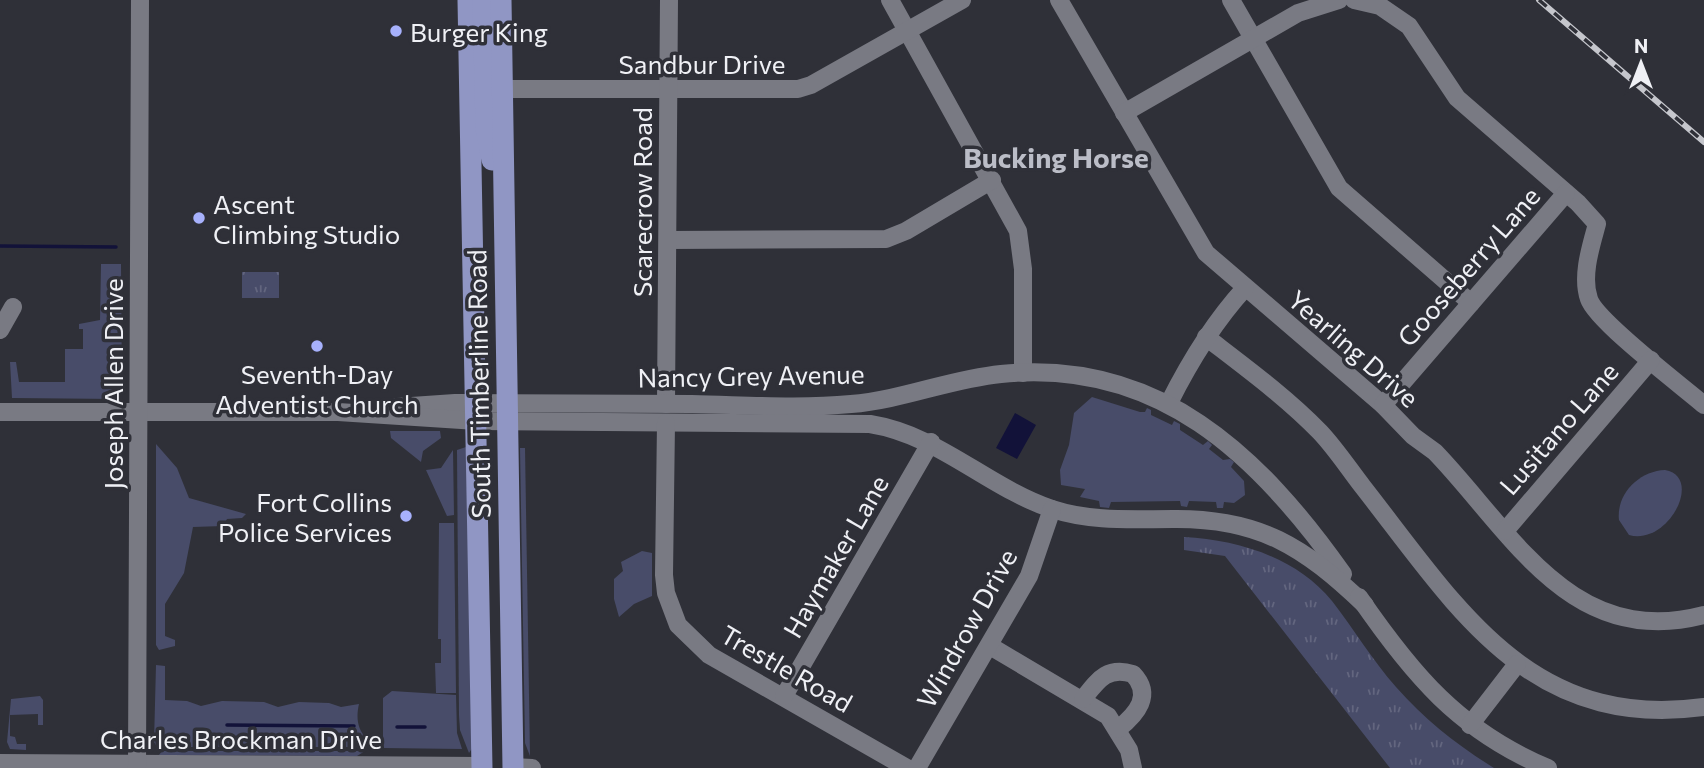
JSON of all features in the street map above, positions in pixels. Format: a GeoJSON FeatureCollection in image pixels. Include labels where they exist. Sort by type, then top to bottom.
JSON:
{"type":"FeatureCollection","features":[{"type":"Feature","properties":{"kind":"main road","name":"South Timberline Road"},"geometry":{"type":"LineString","coordinates":[[467,0],[484,767]]}},
{"type":"Feature","properties":{"kind":"main road"},"geometry":{"type":"LineString","coordinates":[[483,0],[486,129],[492,159],[502,177]]}},
{"type":"Feature","properties":{"kind":"main road","name":"South Timberline Road"},"geometry":{"type":"LineString","coordinates":[[501,0],[513,768]]}},
{"type":"Feature","properties":{"kind":"main road"},"geometry":{"type":"LineString","coordinates":[[480,616],[493,668],[495,753],[499,761],[513,768]]}},
{"type":"Feature","properties":{"kind":"street","name":"Joseph Allen Drive"},"geometry":{"type":"LineString","coordinates":[[137,766],[140,0]]}},
{"type":"Feature","properties":{"kind":"street","name":"Scarecrow Road"},"geometry":{"type":"LineString","coordinates":[[666,404],[669,0]]}},
{"type":"Feature","properties":{"kind":"street"},"geometry":{"type":"LineString","coordinates":[[890,0],[1013,217],[1023,251],[1023,373]]}},
{"type":"Feature","properties":{"kind":"street","name":"Sandbur Drive"},"geometry":{"type":"LineString","coordinates":[[502,89],[798,89],[811,85],[962,0]]}},
{"type":"Feature","properties":{"kind":"street","name":"Yearling Drive"},"geometry":{"type":"LineString","coordinates":[[1059,0],[1206,253],[1382,405],[1413,436],[1435,452],[1545,576],[1574,597],[1597,608],[1639,619],[1665,621],[1704,615]]}},
{"type":"Feature","properties":{"kind":"street"},"geometry":{"type":"LineString","coordinates":[[1231,0],[1339,188],[1471,303]]}},
{"type":"Feature","properties":{"kind":"street"},"geometry":{"type":"LineString","coordinates":[[1124,113],[1298,13],[1339,0]]}},
{"type":"Feature","properties":{"kind":"street"},"geometry":{"type":"LineString","coordinates":[[1354,0],[1380,6],[1409,26],[1457,98],[1566,193],[1597,224],[1587,277],[1589,300],[1651,360],[1704,405]]}},
{"type":"Feature","properties":{"kind":"street"},"geometry":{"type":"LineString","coordinates":[[668,240],[886,239],[906,231],[992,180]]}},
{"type":"Feature","properties":{"kind":"street","name":"Gooseberry Lane"},"geometry":{"type":"LineString","coordinates":[[1382,405],[1566,193]]}},
{"type":"Feature","properties":{"kind":"street"},"geometry":{"type":"LineString","coordinates":[[1169,403],[1188,363],[1245,288]]}},
{"type":"Feature","properties":{"kind":"street"},"geometry":{"type":"LineString","coordinates":[[0,330],[13,307]]}},
{"type":"Feature","properties":{"kind":"street"},"geometry":{"type":"LineString","coordinates":[[1206,337],[1269,386],[1321,433],[1462,614],[1517,664],[1570,692],[1622,708],[1673,711],[1704,707]]}},
{"type":"Feature","properties":{"kind":"street","name":"Lusitano Lane"},"geometry":{"type":"LineString","coordinates":[[1505,531],[1651,360]]}},
{"type":"Feature","properties":{"kind":"street","name":"Nancy Grey Avenue"},"geometry":{"type":"LineString","coordinates":[[0,412],[507,412],[666,404],[852,404],[975,377],[1023,373],[1080,376],[1109,382],[1169,403],[1223,438],[1275,487],[1428,689],[1497,744],[1548,768]]}},
{"type":"Feature","properties":{"kind":"street","name":"Nancy Grey Avenue"},"geometry":{"type":"LineString","coordinates":[[507,412],[666,423],[857,422],[899,429],[931,442],[1027,498],[1052,509],[1093,519],[1211,520],[1250,529],[1308,555],[1365,605]]}},
{"type":"Feature","properties":{"kind":"street","name":"Trestle Road"},"geometry":{"type":"LineString","coordinates":[[666,423],[664,575],[671,609],[678,625],[709,655],[907,768]]}},
{"type":"Feature","properties":{"kind":"street","name":"Haymaker Lane"},"geometry":{"type":"LineString","coordinates":[[783,696],[931,442]]}},
{"type":"Feature","properties":{"kind":"street","name":"Windrow Drive"},"geometry":{"type":"LineString","coordinates":[[917,768],[1029,576],[1052,509]]}},
{"type":"Feature","properties":{"kind":"street"},"geometry":{"type":"LineString","coordinates":[[990,646],[1108,716],[1129,750],[1133,768]]}},
{"type":"Feature","properties":{"kind":"street"},"geometry":{"type":"LineString","coordinates":[[1470,725],[1517,664]]}},
{"type":"Feature","properties":{"kind":"street"},"geometry":{"type":"LineString","coordinates":[[1083,699],[1102,676],[1110,671],[1133,674],[1141,682],[1142,699],[1129,720],[1118,729]]}},
{"type":"Feature","properties":{"kind":"street","name":"Charles Brockman Drive"},"geometry":{"type":"LineString","coordinates":[[0,763],[484,767]]}},
{"type":"Feature","properties":{"kind":"street"},"geometry":{"type":"LineString","coordinates":[[513,768],[531,768]]}},
{"type":"Feature","properties":{"kind":"green space"},"geometry":{"type":"Polygon","coordinates":[[[101,264],[121,264],[122,397],[12,398],[10,362],[16,362],[19,382],[65,382],[65,349],[83,349],[83,329],[79,329],[79,324],[100,320],[101,264]]]}},
{"type":"Feature","properties":{"kind":"green space"},"geometry":{"type":"Polygon","coordinates":[[[242,272],[279,272],[279,298],[242,298],[242,272]]]}},
{"type":"Feature","properties":{"kind":"green space"},"geometry":{"type":"Polygon","coordinates":[[[1092,397],[1140,412],[1145,412],[1147,408],[1151,410],[1151,415],[1172,425],[1174,421],[1180,424],[1180,430],[1203,445],[1208,441],[1212,445],[1209,449],[1223,460],[1230,459],[1234,462],[1231,467],[1244,481],[1245,495],[1234,503],[1224,502],[1223,508],[1217,508],[1216,502],[1189,501],[1187,507],[1181,506],[1180,501],[1111,502],[1109,508],[1100,507],[1099,501],[1080,497],[1085,489],[1061,485],[1060,470],[1069,445],[1074,413],[1092,397]]]}},
{"type":"Feature","properties":{"kind":"green space"},"geometry":{"type":"Polygon","coordinates":[[[390,431],[440,431],[441,438],[423,451],[421,462],[391,438],[390,431]]]}},
{"type":"Feature","properties":{"kind":"green space"},"geometry":{"type":"Polygon","coordinates":[[[156,444],[177,468],[189,498],[246,514],[242,518],[227,519],[223,526],[193,527],[184,573],[165,604],[165,636],[175,640],[175,646],[159,650],[156,645],[156,444]]]}},
{"type":"Feature","properties":{"kind":"green space"},"geometry":{"type":"Polygon","coordinates":[[[466,447],[473,747],[469,753],[460,730],[459,715],[457,450],[466,447]]]}},
{"type":"Feature","properties":{"kind":"green space"},"geometry":{"type":"Polygon","coordinates":[[[520,448],[525,448],[530,756],[525,743],[520,448]]]}},
{"type":"Feature","properties":{"kind":"green space"},"geometry":{"type":"Polygon","coordinates":[[[453,450],[454,515],[447,516],[426,470],[441,468],[453,450]]]}},
{"type":"Feature","properties":{"kind":"green space"},"geometry":{"type":"Polygon","coordinates":[[[1665,470],[1676,475],[1681,485],[1681,497],[1676,509],[1668,521],[1657,530],[1643,536],[1629,535],[1619,520],[1621,501],[1625,493],[1638,479],[1655,471],[1665,470]]]}},
{"type":"Feature","properties":{"kind":"green space"},"geometry":{"type":"Polygon","coordinates":[[[439,523],[454,523],[456,693],[436,693],[435,663],[441,663],[441,639],[438,639],[439,523]]]}},
{"type":"Feature","properties":{"kind":"green space"},"geometry":{"type":"Polygon","coordinates":[[[1184,537],[1245,547],[1284,562],[1301,573],[1332,601],[1379,666],[1407,699],[1442,731],[1494,768],[1390,768],[1225,556],[1184,550],[1184,537]]]}},
{"type":"Feature","properties":{"kind":"green space"},"geometry":{"type":"Polygon","coordinates":[[[642,551],[652,553],[652,596],[634,604],[619,617],[614,599],[614,579],[623,571],[621,562],[642,551]]]}},
{"type":"Feature","properties":{"kind":"green space"},"geometry":{"type":"Polygon","coordinates":[[[156,665],[165,666],[165,700],[187,701],[201,706],[222,701],[264,702],[278,707],[299,702],[329,703],[341,707],[359,704],[358,723],[367,739],[366,747],[157,747],[154,742],[156,665]]]}},
{"type":"Feature","properties":{"kind":"green space"},"geometry":{"type":"Polygon","coordinates":[[[392,691],[456,695],[457,733],[462,749],[383,748],[383,698],[392,691]]]}},
{"type":"Feature","properties":{"kind":"green space"},"geometry":{"type":"Polygon","coordinates":[[[40,696],[43,700],[43,725],[38,725],[38,714],[10,715],[10,736],[15,737],[17,744],[26,744],[26,750],[10,749],[7,742],[11,699],[40,696]]]}},
{"type":"Feature","properties":{"kind":"green space"},"geometry":{"type":"Polygon","coordinates":[[[162,751],[365,751],[357,756],[159,755],[162,751]]]}},
{"type":"Feature","properties":{"kind":"shaded area"},"geometry":{"type":"Polygon","coordinates":[[[1015,413],[1036,425],[1017,459],[996,448],[1015,413]]]}},
{"type":"Feature","properties":{"kind":"waterway"},"geometry":{"type":"LineString","coordinates":[[0,246],[116,247]]}},
{"type":"Feature","properties":{"kind":"waterway"},"geometry":{"type":"LineString","coordinates":[[227,725],[354,726]]}},
{"type":"Feature","properties":{"kind":"waterway"},"geometry":{"type":"LineString","coordinates":[[397,727],[425,727]]}},
{"type":"Feature","properties":{"kind":"railway"},"geometry":{"type":"LineString","coordinates":[[1539,0],[1704,142]]}},
{"type":"Feature","properties":{"kind":"place","name":"Burger King"},"geometry":{"type":"Point","coordinates":[396,31]}},
{"type":"Feature","properties":{"kind":"place","name":"Ascent Climbing Studio"},"geometry":{"type":"Point","coordinates":[199,218]}},
{"type":"Feature","properties":{"kind":"place","name":"Seventh-Day Adventist Church"},"geometry":{"type":"Point","coordinates":[317,346]}},
{"type":"Feature","properties":{"kind":"place","name":"Fort Collins Police Services"},"geometry":{"type":"Point","coordinates":[406,516]}},
{"type":"Feature","properties":{"kind":"district","name":"Bucking Horse"},"geometry":{"type":"Point","coordinates":[1056,157]}}]}
